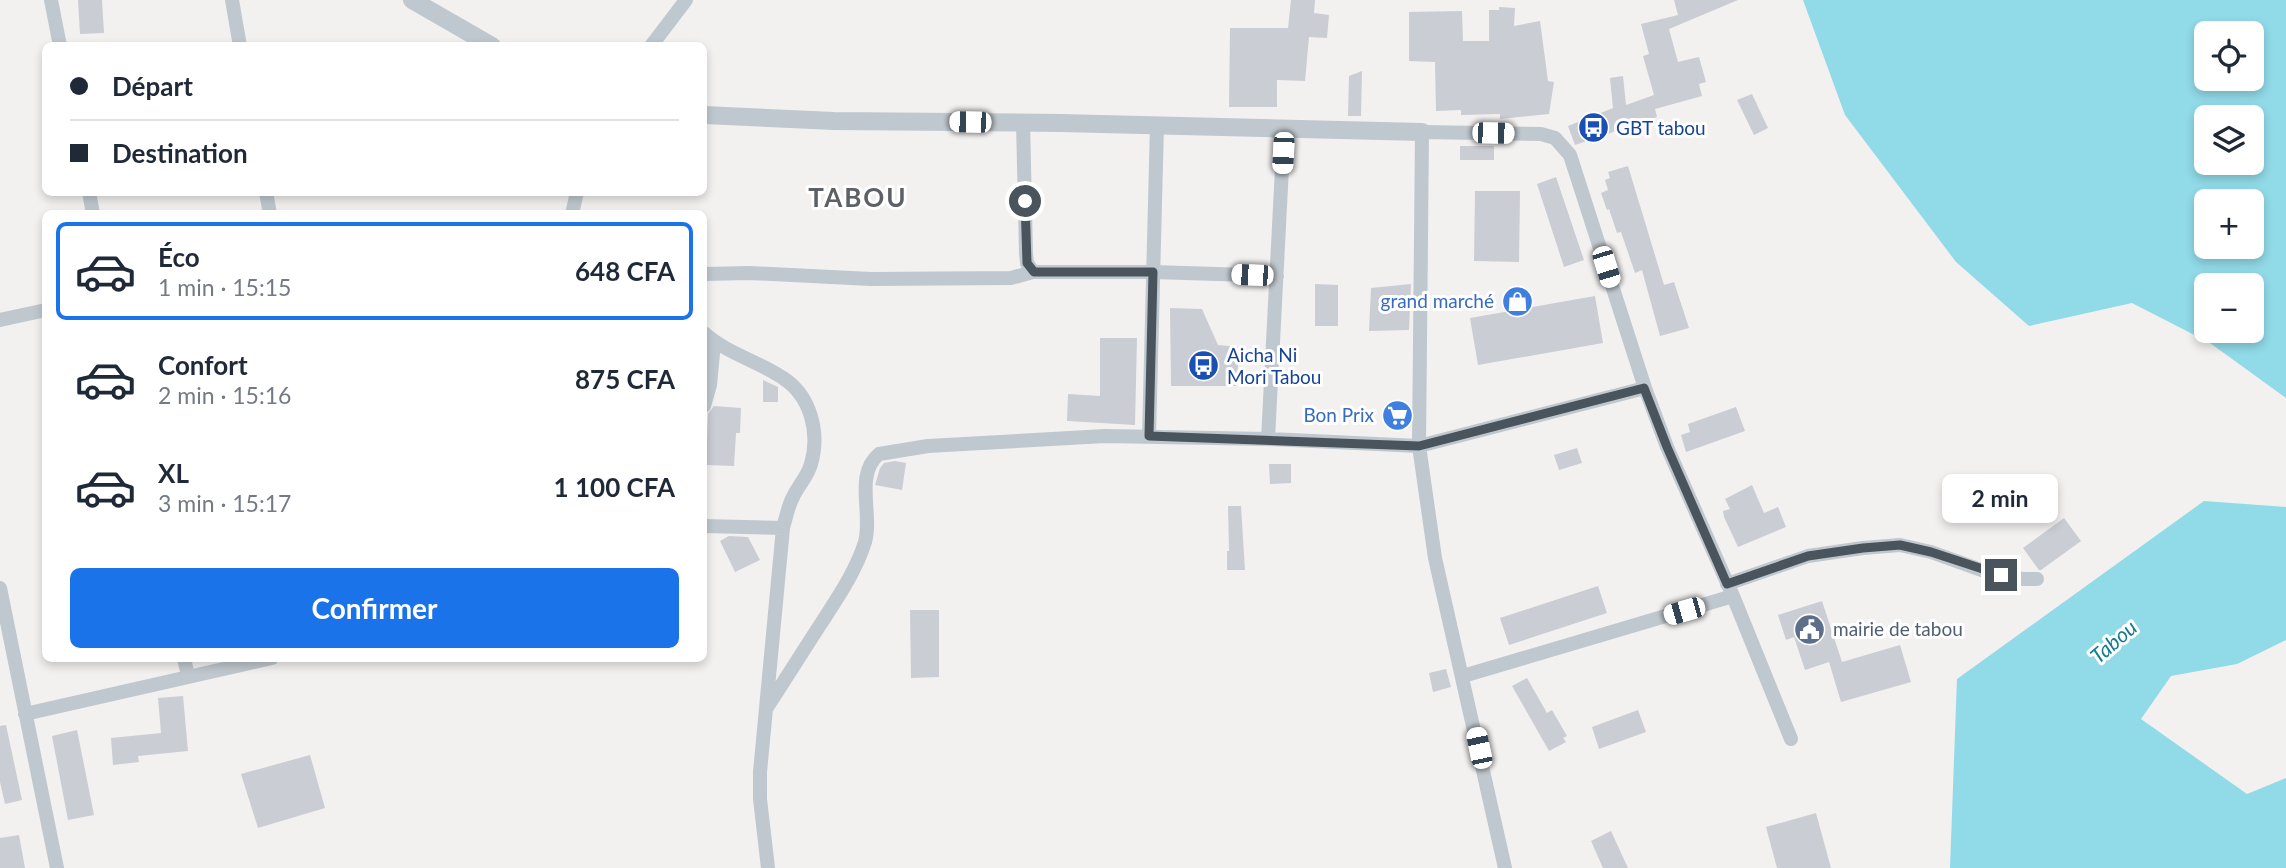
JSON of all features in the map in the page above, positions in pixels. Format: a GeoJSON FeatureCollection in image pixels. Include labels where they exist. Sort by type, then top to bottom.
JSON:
{"type":"FeatureCollection","features":[{"type":"Feature","properties":{"kind":"street"},"geometry":{"type":"LineString","coordinates":[[51,0],[59,42]]}},
{"type":"Feature","properties":{"kind":"street"},"geometry":{"type":"LineString","coordinates":[[232,0],[239,42]]}},
{"type":"Feature","properties":{"kind":"street"},"geometry":{"type":"LineString","coordinates":[[412,0],[485,42]]}},
{"type":"Feature","properties":{"kind":"street"},"geometry":{"type":"LineString","coordinates":[[654,42],[686,0]]}},
{"type":"Feature","properties":{"kind":"street"},"geometry":{"type":"LineString","coordinates":[[707,116],[834,121],[1023,122],[1541,134],[1555,138],[1564,145],[1576,170],[1644,388],[1667,447],[1791,739]]}},
{"type":"Feature","properties":{"kind":"street"},"geometry":{"type":"LineString","coordinates":[[1023,122],[1026,253],[1027,263],[1034,272]]}},
{"type":"Feature","properties":{"kind":"street"},"geometry":{"type":"LineString","coordinates":[[1149,436],[1157,125]]}},
{"type":"Feature","properties":{"kind":"street"},"geometry":{"type":"LineString","coordinates":[[1268,439],[1284,129]]}},
{"type":"Feature","properties":{"kind":"street"},"geometry":{"type":"LineString","coordinates":[[1422,132],[1419,446],[1435,558],[1505,868]]}},
{"type":"Feature","properties":{"kind":"street"},"geometry":{"type":"LineString","coordinates":[[707,274],[896,279],[1011,278],[1034,272],[1276,276]]}},
{"type":"Feature","properties":{"kind":"street"},"geometry":{"type":"LineString","coordinates":[[0,320],[42,311]]}},
{"type":"Feature","properties":{"kind":"street"},"geometry":{"type":"LineString","coordinates":[[707,395],[710,385],[709,337],[790,383],[810,409],[814,427],[811,465],[792,498],[783,528],[760,799],[768,868]]}},
{"type":"Feature","properties":{"kind":"street"},"geometry":{"type":"LineString","coordinates":[[766,709],[842,591],[860,557],[867,534],[866,488],[869,470],[879,454],[928,446],[1057,437],[1149,436],[1419,446],[1644,388]]}},
{"type":"Feature","properties":{"kind":"street"},"geometry":{"type":"LineString","coordinates":[[707,526],[783,528]]}},
{"type":"Feature","properties":{"kind":"street"},"geometry":{"type":"LineString","coordinates":[[1463,676],[1730,590],[1808,556],[1900,545],[1931,552],[2001,575],[2037,579]]}},
{"type":"Feature","properties":{"kind":"street"},"geometry":{"type":"LineString","coordinates":[[0,588],[57,868]]}},
{"type":"Feature","properties":{"kind":"street"},"geometry":{"type":"LineString","coordinates":[[185,662],[188,676]]}},
{"type":"Feature","properties":{"kind":"street"},"geometry":{"type":"LineString","coordinates":[[25,714],[253,662]]}},
{"type":"Feature","properties":{"kind":"water"},"geometry":{"type":"Polygon","coordinates":[[[1803,0],[2286,0],[2286,398],[2210,343],[2264,343],[2264,273],[2194,273],[2194,335],[2132,303],[2029,326],[1956,262],[1845,115],[1803,0]]]}},
{"type":"Feature","properties":{"kind":"water","name":"Tabou"},"geometry":{"type":"Polygon","coordinates":[[[2204,501],[2286,507],[2286,640],[2237,664],[2171,676],[2141,719],[2247,794],[2286,778],[2286,868],[1950,868],[1957,679],[2204,501]]]}},
{"type":"Feature","properties":{"kind":"building"},"geometry":{"type":"Polygon","coordinates":[[[78,0],[102,0],[104,33],[80,34],[78,0]]]}},
{"type":"Feature","properties":{"kind":"building"},"geometry":{"type":"Polygon","coordinates":[[[1291,0],[1315,0],[1314,13],[1329,15],[1327,38],[1309,37],[1305,81],[1277,80],[1277,107],[1229,107],[1230,28],[1288,28],[1291,0]]]}},
{"type":"Feature","properties":{"kind":"building"},"geometry":{"type":"Polygon","coordinates":[[[1674,0],[1738,0],[1669,29],[1678,62],[1699,57],[1706,82],[1699,84],[1702,96],[1655,109],[1657,117],[1575,145],[1568,126],[1613,108],[1610,78],[1623,76],[1626,105],[1654,95],[1643,56],[1649,54],[1641,24],[1678,15],[1674,0]]]}},
{"type":"Feature","properties":{"kind":"building"},"geometry":{"type":"Polygon","coordinates":[[[1499,7],[1515,8],[1514,26],[1540,21],[1548,81],[1554,82],[1549,114],[1500,119],[1500,114],[1461,115],[1461,110],[1436,111],[1435,62],[1409,61],[1409,12],[1462,11],[1463,41],[1489,41],[1489,10],[1499,10],[1499,7]]]}},
{"type":"Feature","properties":{"kind":"building"},"geometry":{"type":"Polygon","coordinates":[[[1362,71],[1361,116],[1348,116],[1349,76],[1362,71]]]}},
{"type":"Feature","properties":{"kind":"building"},"geometry":{"type":"Polygon","coordinates":[[[1752,94],[1768,128],[1754,135],[1737,100],[1752,94]]]}},
{"type":"Feature","properties":{"kind":"building"},"geometry":{"type":"Polygon","coordinates":[[[1460,146],[1494,146],[1494,160],[1460,160],[1460,146]]]}},
{"type":"Feature","properties":{"kind":"building"},"geometry":{"type":"Polygon","coordinates":[[[1628,166],[1664,285],[1674,282],[1689,328],[1660,336],[1642,270],[1635,273],[1621,232],[1617,233],[1609,209],[1607,210],[1601,193],[1608,190],[1605,180],[1610,178],[1608,172],[1628,166]]]}},
{"type":"Feature","properties":{"kind":"building"},"geometry":{"type":"Polygon","coordinates":[[[1556,177],[1584,260],[1564,267],[1537,184],[1556,177]]]}},
{"type":"Feature","properties":{"kind":"building"},"geometry":{"type":"Polygon","coordinates":[[[1475,191],[1520,191],[1519,262],[1474,261],[1475,191]]]}},
{"type":"Feature","properties":{"kind":"building"},"geometry":{"type":"Polygon","coordinates":[[[1315,284],[1338,285],[1338,326],[1315,326],[1315,284]]]}},
{"type":"Feature","properties":{"kind":"building"},"geometry":{"type":"Polygon","coordinates":[[[1411,284],[1409,330],[1369,331],[1371,288],[1411,284]]]}},
{"type":"Feature","properties":{"kind":"building"},"geometry":{"type":"Polygon","coordinates":[[[1595,296],[1603,343],[1478,365],[1470,318],[1595,296]]]}},
{"type":"Feature","properties":{"kind":"building","name":"Aicha Ni Mori Tabou"},"geometry":{"type":"Polygon","coordinates":[[[1170,308],[1202,309],[1218,345],[1240,347],[1236,386],[1171,386],[1170,308]]]}},
{"type":"Feature","properties":{"kind":"building"},"geometry":{"type":"Polygon","coordinates":[[[1100,338],[1137,338],[1135,425],[1067,421],[1068,394],[1100,396],[1100,338]]]}},
{"type":"Feature","properties":{"kind":"building"},"geometry":{"type":"Polygon","coordinates":[[[763,380],[778,387],[778,402],[763,402],[763,380]]]}},
{"type":"Feature","properties":{"kind":"building"},"geometry":{"type":"Polygon","coordinates":[[[714,406],[741,408],[734,466],[707,465],[708,414],[714,406]]]}},
{"type":"Feature","properties":{"kind":"building"},"geometry":{"type":"Polygon","coordinates":[[[1736,407],[1745,431],[1686,452],[1681,435],[1690,432],[1688,424],[1736,407]]]}},
{"type":"Feature","properties":{"kind":"building"},"geometry":{"type":"Polygon","coordinates":[[[1577,448],[1582,463],[1559,470],[1554,455],[1577,448]]]}},
{"type":"Feature","properties":{"kind":"building"},"geometry":{"type":"Polygon","coordinates":[[[884,463],[906,463],[902,490],[875,485],[884,463]]]}},
{"type":"Feature","properties":{"kind":"building"},"geometry":{"type":"Polygon","coordinates":[[[1269,464],[1291,464],[1291,483],[1270,484],[1269,464]]]}},
{"type":"Feature","properties":{"kind":"building"},"geometry":{"type":"Polygon","coordinates":[[[1752,485],[1764,513],[1778,507],[1786,527],[1738,547],[1724,517],[1723,511],[1730,509],[1725,499],[1752,485]]]}},
{"type":"Feature","properties":{"kind":"building"},"geometry":{"type":"Polygon","coordinates":[[[1228,506],[1241,506],[1245,570],[1227,570],[1228,506]]]}},
{"type":"Feature","properties":{"kind":"building"},"geometry":{"type":"Polygon","coordinates":[[[2064,518],[2081,541],[2039,570],[2023,548],[2064,518]]]}},
{"type":"Feature","properties":{"kind":"building"},"geometry":{"type":"Polygon","coordinates":[[[729,536],[748,537],[760,560],[735,572],[720,541],[729,536]]]}},
{"type":"Feature","properties":{"kind":"building"},"geometry":{"type":"Polygon","coordinates":[[[1598,586],[1607,613],[1509,645],[1500,618],[1598,586]]]}},
{"type":"Feature","properties":{"kind":"building"},"geometry":{"type":"Polygon","coordinates":[[[1822,601],[1842,662],[1900,645],[1911,682],[1841,702],[1829,662],[1805,670],[1794,637],[1786,640],[1778,615],[1822,601]]]}},
{"type":"Feature","properties":{"kind":"building"},"geometry":{"type":"Polygon","coordinates":[[[910,610],[939,610],[939,677],[911,678],[910,610]]]}},
{"type":"Feature","properties":{"kind":"building"},"geometry":{"type":"Polygon","coordinates":[[[1446,669],[1451,687],[1433,692],[1429,673],[1446,669]]]}},
{"type":"Feature","properties":{"kind":"building"},"geometry":{"type":"Polygon","coordinates":[[[1527,678],[1547,713],[1552,710],[1567,736],[1563,738],[1566,742],[1549,751],[1512,686],[1527,678]]]}},
{"type":"Feature","properties":{"kind":"building"},"geometry":{"type":"Polygon","coordinates":[[[183,696],[188,751],[138,756],[139,762],[113,765],[111,738],[161,733],[158,698],[183,696]]]}},
{"type":"Feature","properties":{"kind":"building"},"geometry":{"type":"Polygon","coordinates":[[[1638,710],[1646,732],[1599,749],[1592,727],[1638,710]]]}},
{"type":"Feature","properties":{"kind":"building"},"geometry":{"type":"Polygon","coordinates":[[[6,725],[22,800],[5,804],[0,782],[0,726],[6,725]]]}},
{"type":"Feature","properties":{"kind":"building"},"geometry":{"type":"Polygon","coordinates":[[[77,730],[94,815],[68,820],[52,736],[77,730]]]}},
{"type":"Feature","properties":{"kind":"building"},"geometry":{"type":"Polygon","coordinates":[[[310,755],[325,808],[258,828],[241,774],[310,755]]]}},
{"type":"Feature","properties":{"kind":"building"},"geometry":{"type":"Polygon","coordinates":[[[1816,813],[1831,868],[1777,868],[1766,827],[1816,813]]]}},
{"type":"Feature","properties":{"kind":"building"},"geometry":{"type":"Polygon","coordinates":[[[1611,831],[1628,868],[1603,868],[1591,841],[1611,831]]]}},
{"type":"Feature","properties":{"kind":"building"},"geometry":{"type":"Polygon","coordinates":[[[19,835],[25,868],[0,868],[0,838],[19,835]]]}},
{"type":"Feature","properties":{"kind":"place","name":"GBT tabou"},"geometry":{"type":"Point","coordinates":[1593,128]}},
{"type":"Feature","properties":{"kind":"place","name":"grand marché"},"geometry":{"type":"Point","coordinates":[1517,301]}},
{"type":"Feature","properties":{"kind":"place","name":"Aicha Ni Mori Tabou"},"geometry":{"type":"Point","coordinates":[1204,366]}},
{"type":"Feature","properties":{"kind":"place","name":"Bon Prix"},"geometry":{"type":"Point","coordinates":[1397,415]}},
{"type":"Feature","properties":{"kind":"place","name":"mairie de tabou"},"geometry":{"type":"Point","coordinates":[1810,629]}},
{"type":"Feature","properties":{"kind":"district","name":"TABOU"},"geometry":{"type":"Point","coordinates":[858,198]}},
{"type":"Feature","properties":{"kind":"route"},"geometry":{"type":"LineString","coordinates":[[1025,201],[1027,263],[1034,272],[1153,272],[1149,436],[1419,446],[1644,388],[1727,584],[1808,556],[1900,545],[1931,552],[2001,575]]}}]}
